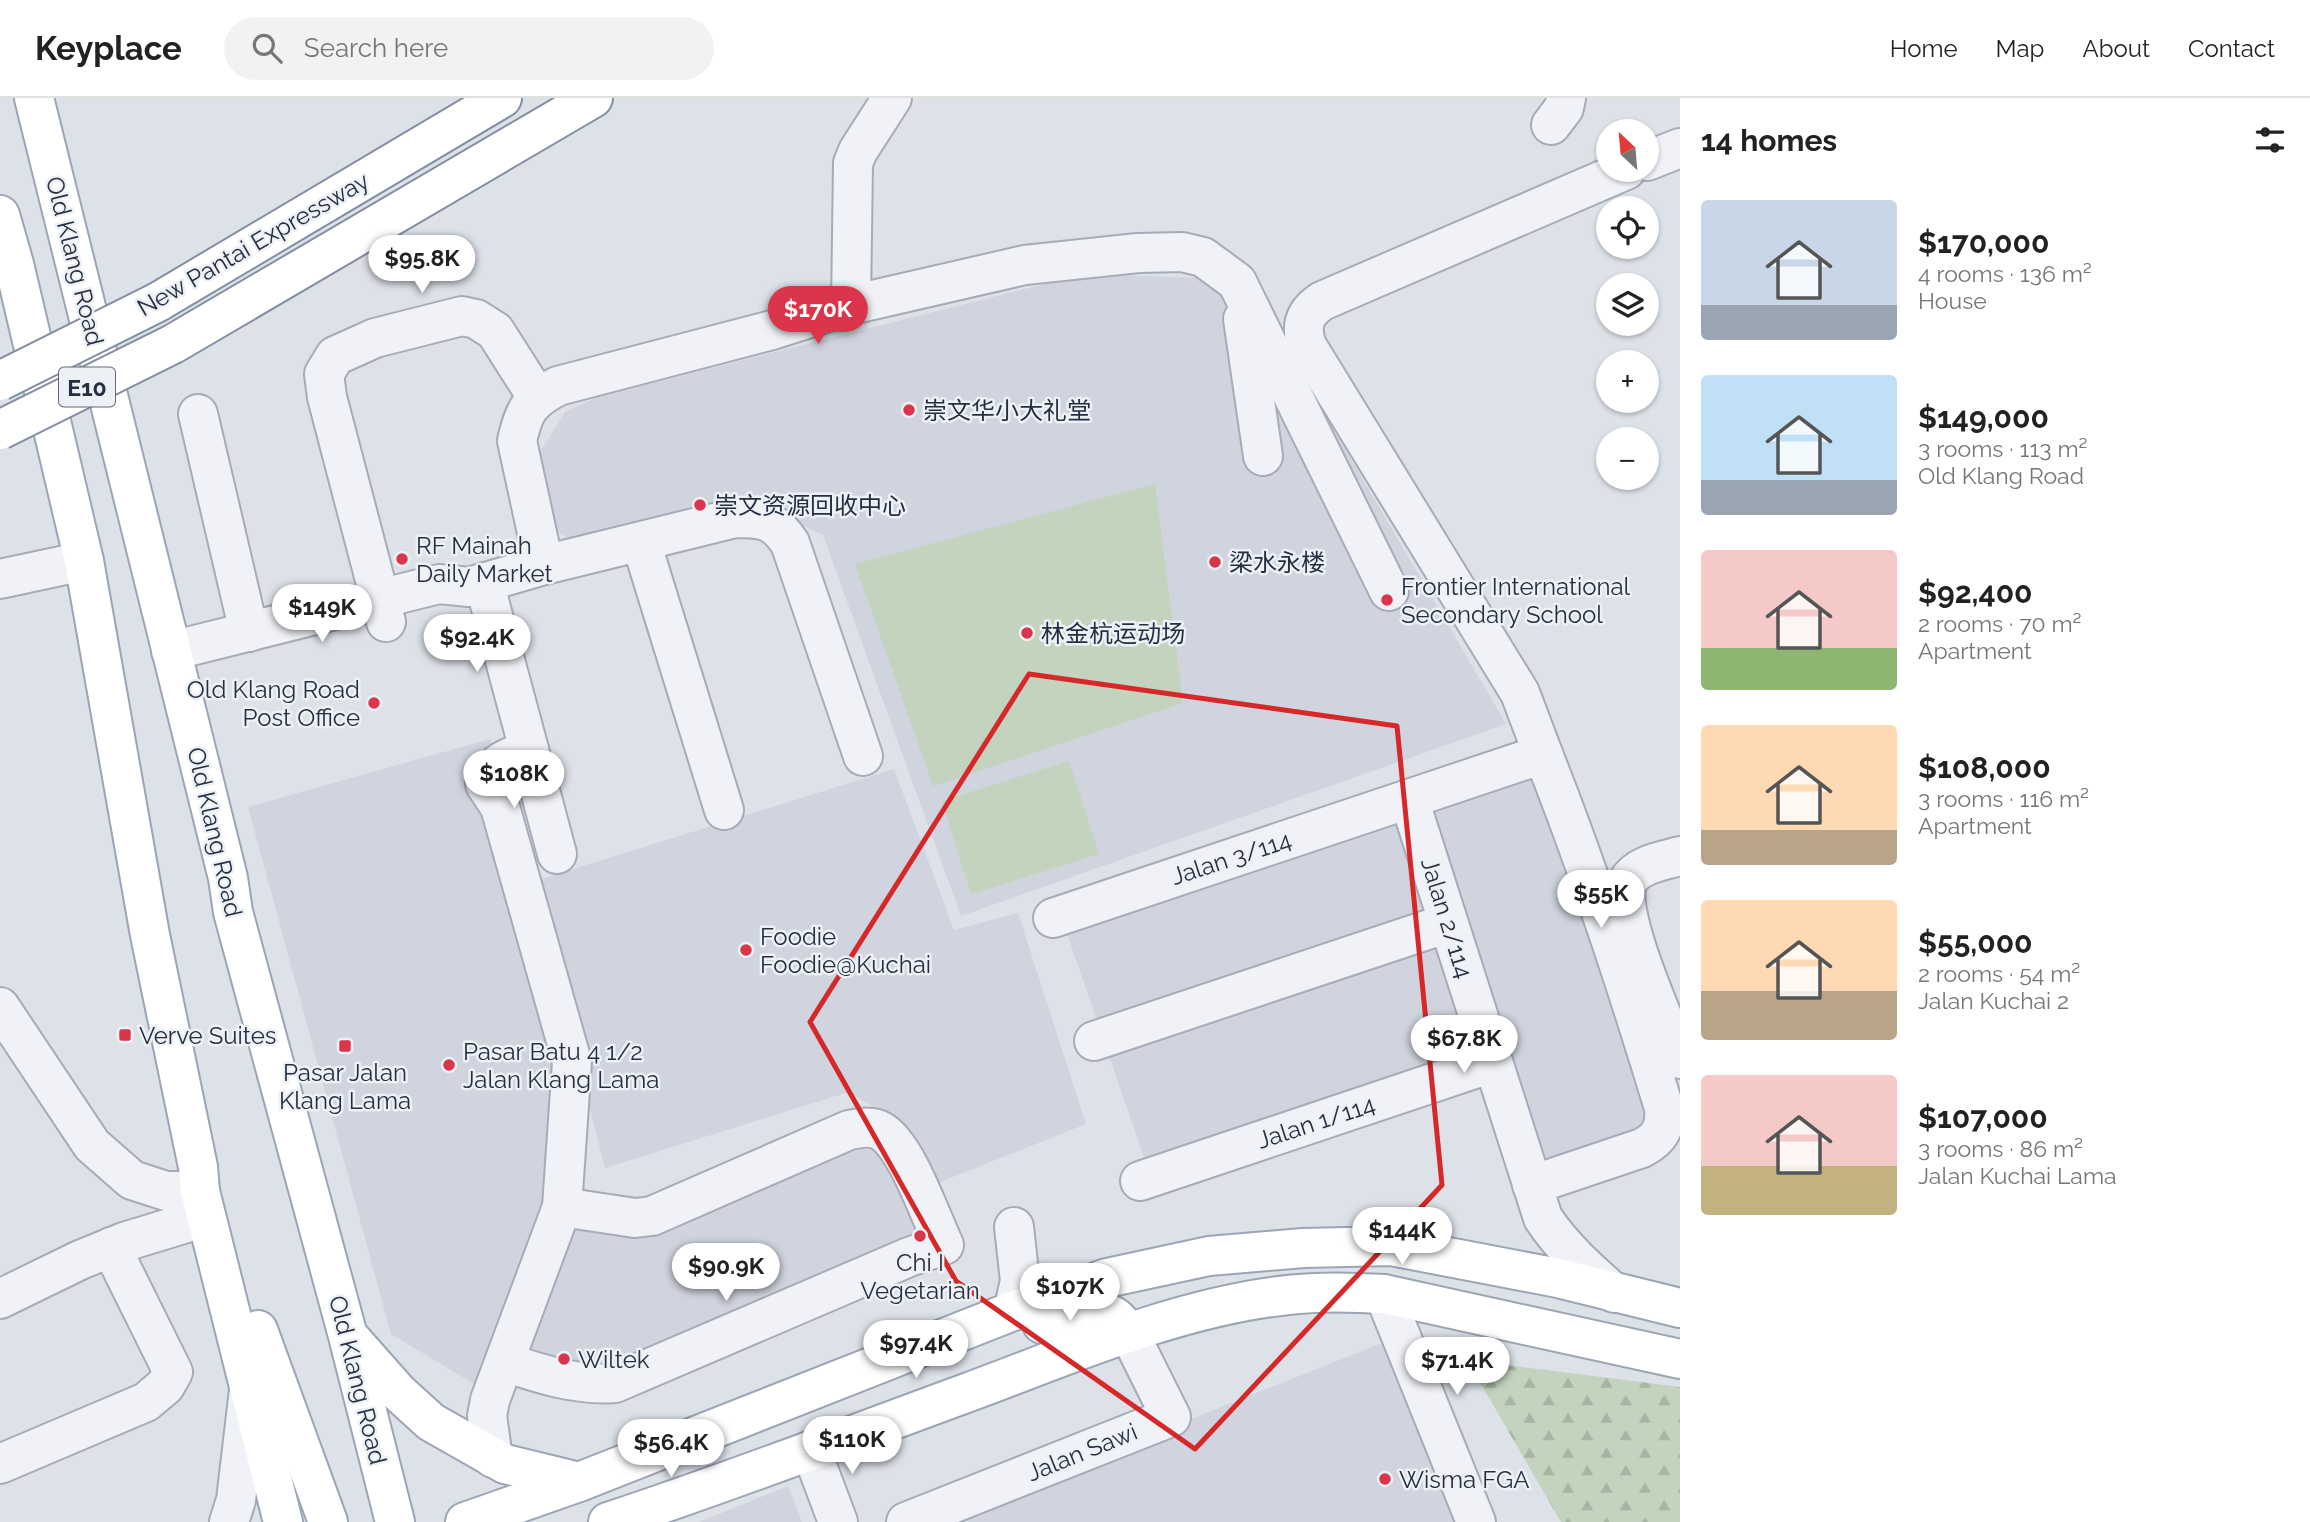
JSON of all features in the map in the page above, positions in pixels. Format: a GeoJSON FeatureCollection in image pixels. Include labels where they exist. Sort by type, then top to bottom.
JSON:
{"type":"FeatureCollection","features":[{"type":"Feature","properties":{"kind":"main road","name":"Old Klang Road"},"geometry":{"type":"LineString","coordinates":[[34,98],[228,878],[233,912],[348,1336],[395,1522]]}},
{"type":"Feature","properties":{"kind":"main road","name":"New Pantai Expressway"},"geometry":{"type":"LineString","coordinates":[[0,381],[158,302],[502,98]]}},
{"type":"Feature","properties":{"kind":"main road","name":"New Pantai Expressway"},"geometry":{"type":"LineString","coordinates":[[0,430],[173,344],[593,98]]}},
{"type":"Feature","properties":{"kind":"main road"},"geometry":{"type":"LineString","coordinates":[[0,215],[7,267],[84,561],[150,935],[201,1192],[282,1518]]}},
{"type":"Feature","properties":{"kind":"main road"},"geometry":{"type":"LineString","coordinates":[[201,1192],[328,1522]]}},
{"type":"Feature","properties":{"kind":"main road"},"geometry":{"type":"LineString","coordinates":[[465,1522],[579,1482],[998,1317],[1107,1278],[1209,1256],[1341,1246],[1391,1246],[1558,1278],[1680,1308]]}},
{"type":"Feature","properties":{"kind":"main road"},"geometry":{"type":"LineString","coordinates":[[608,1522],[645,1514],[1129,1333],[1219,1307],[1287,1295],[1341,1292],[1384,1294],[1680,1359]]}},
{"type":"Feature","properties":{"kind":"main road"},"geometry":{"type":"LineString","coordinates":[[998,1317],[1001,1329],[1017,1331],[1065,1317],[1106,1312],[1118,1319],[1129,1333]]}},
{"type":"Feature","properties":{"kind":"main road"},"geometry":{"type":"LineString","coordinates":[[348,1336],[398,1392],[430,1422],[505,1464],[579,1482]]}},
{"type":"Feature","properties":{"kind":"street"},"geometry":{"type":"LineString","coordinates":[[851,305],[853,163],[892,98]]}},
{"type":"Feature","properties":{"kind":"street"},"geometry":{"type":"LineString","coordinates":[[1659,156],[1680,148]]}},
{"type":"Feature","properties":{"kind":"street"},"geometry":{"type":"LineString","coordinates":[[1532,1185],[1655,1142],[1666,1120],[1664,1108],[1582,854],[1520,693],[1307,346],[1303,334],[1304,320],[1311,309],[1322,301],[1598,182]]}},
{"type":"Feature","properties":{"kind":"street"},"geometry":{"type":"LineString","coordinates":[[544,565],[517,441],[521,422],[537,397],[558,386],[772,330],[851,305],[1025,265],[1139,253],[1182,252],[1203,257],[1237,282],[1389,591]]}},
{"type":"Feature","properties":{"kind":"street"},"geometry":{"type":"LineString","coordinates":[[1237,282],[1263,456]]}},
{"type":"Feature","properties":{"kind":"street"},"geometry":{"type":"LineString","coordinates":[[383,611],[327,397],[324,374],[335,356],[376,338],[462,316],[475,318],[495,331],[537,397]]}},
{"type":"Feature","properties":{"kind":"street"},"geometry":{"type":"LineString","coordinates":[[198,414],[249,632]]}},
{"type":"Feature","properties":{"kind":"street"},"geometry":{"type":"LineString","coordinates":[[174,662],[249,632],[383,611],[444,607],[476,584],[735,518],[760,518],[779,527],[790,542],[863,756]]}},
{"type":"Feature","properties":{"kind":"street"},"geometry":{"type":"LineString","coordinates":[[641,542],[723,810]]}},
{"type":"Feature","properties":{"kind":"street"},"geometry":{"type":"LineString","coordinates":[[0,579],[84,561]]}},
{"type":"Feature","properties":{"kind":"street"},"geometry":{"type":"LineString","coordinates":[[476,584],[529,750],[557,854]]}},
{"type":"Feature","properties":{"kind":"street"},"geometry":{"type":"LineString","coordinates":[[174,662],[383,611]]}},
{"type":"Feature","properties":{"kind":"street"},"geometry":{"type":"LineString","coordinates":[[493,1458],[487,1416],[490,1400],[562,1207],[572,1062],[500,807],[485,784],[496,764],[529,750]]}},
{"type":"Feature","properties":{"kind":"street","name":"Jalan 3/114"},"geometry":{"type":"LineString","coordinates":[[1053,918],[1543,754]]}},
{"type":"Feature","properties":{"kind":"street","name":"Jalan 2/114"},"geometry":{"type":"LineString","coordinates":[[1409,799],[1543,1218],[1556,1238],[1614,1293]]}},
{"type":"Feature","properties":{"kind":"street"},"geometry":{"type":"LineString","coordinates":[[1680,856],[1636,871],[1624,892],[1633,937],[1670,1005],[1680,1059]]}},
{"type":"Feature","properties":{"kind":"street"},"geometry":{"type":"LineString","coordinates":[[1094,1041],[1448,923]]}},
{"type":"Feature","properties":{"kind":"street"},"geometry":{"type":"LineString","coordinates":[[0,1007],[92,1144],[102,1154],[132,1180],[166,1191],[201,1192]]}},
{"type":"Feature","properties":{"kind":"street","name":"Jalan 1/114"},"geometry":{"type":"LineString","coordinates":[[1140,1181],[1492,1063]]}},
{"type":"Feature","properties":{"kind":"street"},"geometry":{"type":"LineString","coordinates":[[505,1362],[541,1374],[598,1384],[615,1383],[909,1257],[944,1245],[900,1149],[880,1130],[863,1127],[849,1130],[652,1216],[635,1218],[562,1207]]}},
{"type":"Feature","properties":{"kind":"street"},"geometry":{"type":"LineString","coordinates":[[0,1299],[111,1247],[201,1192]]}},
{"type":"Feature","properties":{"kind":"street"},"geometry":{"type":"LineString","coordinates":[[998,1317],[1020,1281],[1014,1227]]}},
{"type":"Feature","properties":{"kind":"street"},"geometry":{"type":"LineString","coordinates":[[0,1464],[146,1402],[165,1386],[173,1372],[111,1247]]}},
{"type":"Feature","properties":{"kind":"street"},"geometry":{"type":"LineString","coordinates":[[1384,1294],[1475,1522]]}},
{"type":"Feature","properties":{"kind":"street","name":"Jalan Sawi"},"geometry":{"type":"LineString","coordinates":[[906,1522],[1171,1417],[1129,1333]]}},
{"type":"Feature","properties":{"kind":"street"},"geometry":{"type":"LineString","coordinates":[[229,1522],[236,1500],[250,1386]]}},
{"type":"Feature","properties":{"kind":"street"},"geometry":{"type":"LineString","coordinates":[[811,1450],[838,1522]]}},
{"type":"Feature","properties":{"kind":"highlighted area"},"geometry":{"type":"Polygon","coordinates":[[[1029,674],[1397,726],[1442,1185],[1195,1449],[956,1281],[810,1022],[1029,674]]]}},
{"type":"Feature","properties":{"kind":"shaded area"},"geometry":{"type":"Polygon","coordinates":[[[1084,274],[1208,278],[1261,305],[1506,724],[961,916],[823,535],[758,504],[577,545],[551,526],[536,459],[565,412],[597,397],[1084,274]]]}},
{"type":"Feature","properties":{"kind":"shaded area"},"geometry":{"type":"Polygon","coordinates":[[[490,739],[559,992],[532,882],[894,769],[954,930],[1018,913],[1086,1124],[933,1185],[909,1129],[849,1092],[605,1168],[579,1066],[569,1198],[638,1225],[861,1134],[893,1151],[934,1238],[612,1370],[501,1353],[486,1391],[391,1334],[248,807],[490,739]]]}},
{"type":"Feature","properties":{"kind":"shaded area"},"geometry":{"type":"Polygon","coordinates":[[[1539,767],[1656,1128],[1540,1175],[1499,1050],[1147,1166],[1064,925],[1539,767]]]}},
{"type":"Feature","properties":{"kind":"shaded area"},"geometry":{"type":"Polygon","coordinates":[[[1387,1341],[1462,1522],[933,1522],[1387,1341]]]}},
{"type":"Feature","properties":{"kind":"shaded area"},"geometry":{"type":"Polygon","coordinates":[[[788,1486],[802,1522],[699,1522],[788,1486]]]}},
{"type":"Feature","properties":{"kind":"green space","name":"林金杭运动场"},"geometry":{"type":"Polygon","coordinates":[[[1155,484],[1183,703],[933,786],[855,564],[1155,484]]]}},
{"type":"Feature","properties":{"kind":"green space"},"geometry":{"type":"Polygon","coordinates":[[[1069,761],[1099,854],[971,894],[942,801],[1069,761]]]}},
{"type":"Feature","properties":{"kind":"green space"},"geometry":{"type":"Polygon","coordinates":[[[1467,1360],[1680,1387],[1680,1522],[1561,1522],[1467,1360]]]}},
{"type":"Feature","properties":{"kind":"place","name":"崇文华小大礼堂"},"geometry":{"type":"Point","coordinates":[909,410]}},
{"type":"Feature","properties":{"kind":"place","name":"崇文资源回收中心"},"geometry":{"type":"Point","coordinates":[700,505]}},
{"type":"Feature","properties":{"kind":"place","name":"RF Mainah Daily Market"},"geometry":{"type":"Point","coordinates":[402,559]}},
{"type":"Feature","properties":{"kind":"place","name":"梁水永楼"},"geometry":{"type":"Point","coordinates":[1215,562]}},
{"type":"Feature","properties":{"kind":"place","name":"Frontier International Secondary School"},"geometry":{"type":"Point","coordinates":[1387,600]}},
{"type":"Feature","properties":{"kind":"place","name":"林金杭运动场"},"geometry":{"type":"Point","coordinates":[1027,633]}},
{"type":"Feature","properties":{"kind":"place","name":"Old Klang Road Post Office"},"geometry":{"type":"Point","coordinates":[374,703]}},
{"type":"Feature","properties":{"kind":"place","name":"Foodie Foodie@Kuchai"},"geometry":{"type":"Point","coordinates":[746,950]}},
{"type":"Feature","properties":{"kind":"place","name":"Verve Suites"},"geometry":{"type":"Point","coordinates":[125,1035]}},
{"type":"Feature","properties":{"kind":"place","name":"Pasar Jalan Klang Lama"},"geometry":{"type":"Point","coordinates":[345,1046]}},
{"type":"Feature","properties":{"kind":"place","name":"Pasar Batu 4 1/2 Jalan Klang Lama"},"geometry":{"type":"Point","coordinates":[449,1065]}},
{"type":"Feature","properties":{"kind":"place","name":"Chi I Vegetarian"},"geometry":{"type":"Point","coordinates":[920,1236]}},
{"type":"Feature","properties":{"kind":"place","name":"Wiltek"},"geometry":{"type":"Point","coordinates":[564,1359]}},
{"type":"Feature","properties":{"kind":"place","name":"Wisma FGA"},"geometry":{"type":"Point","coordinates":[1385,1479]}}]}
